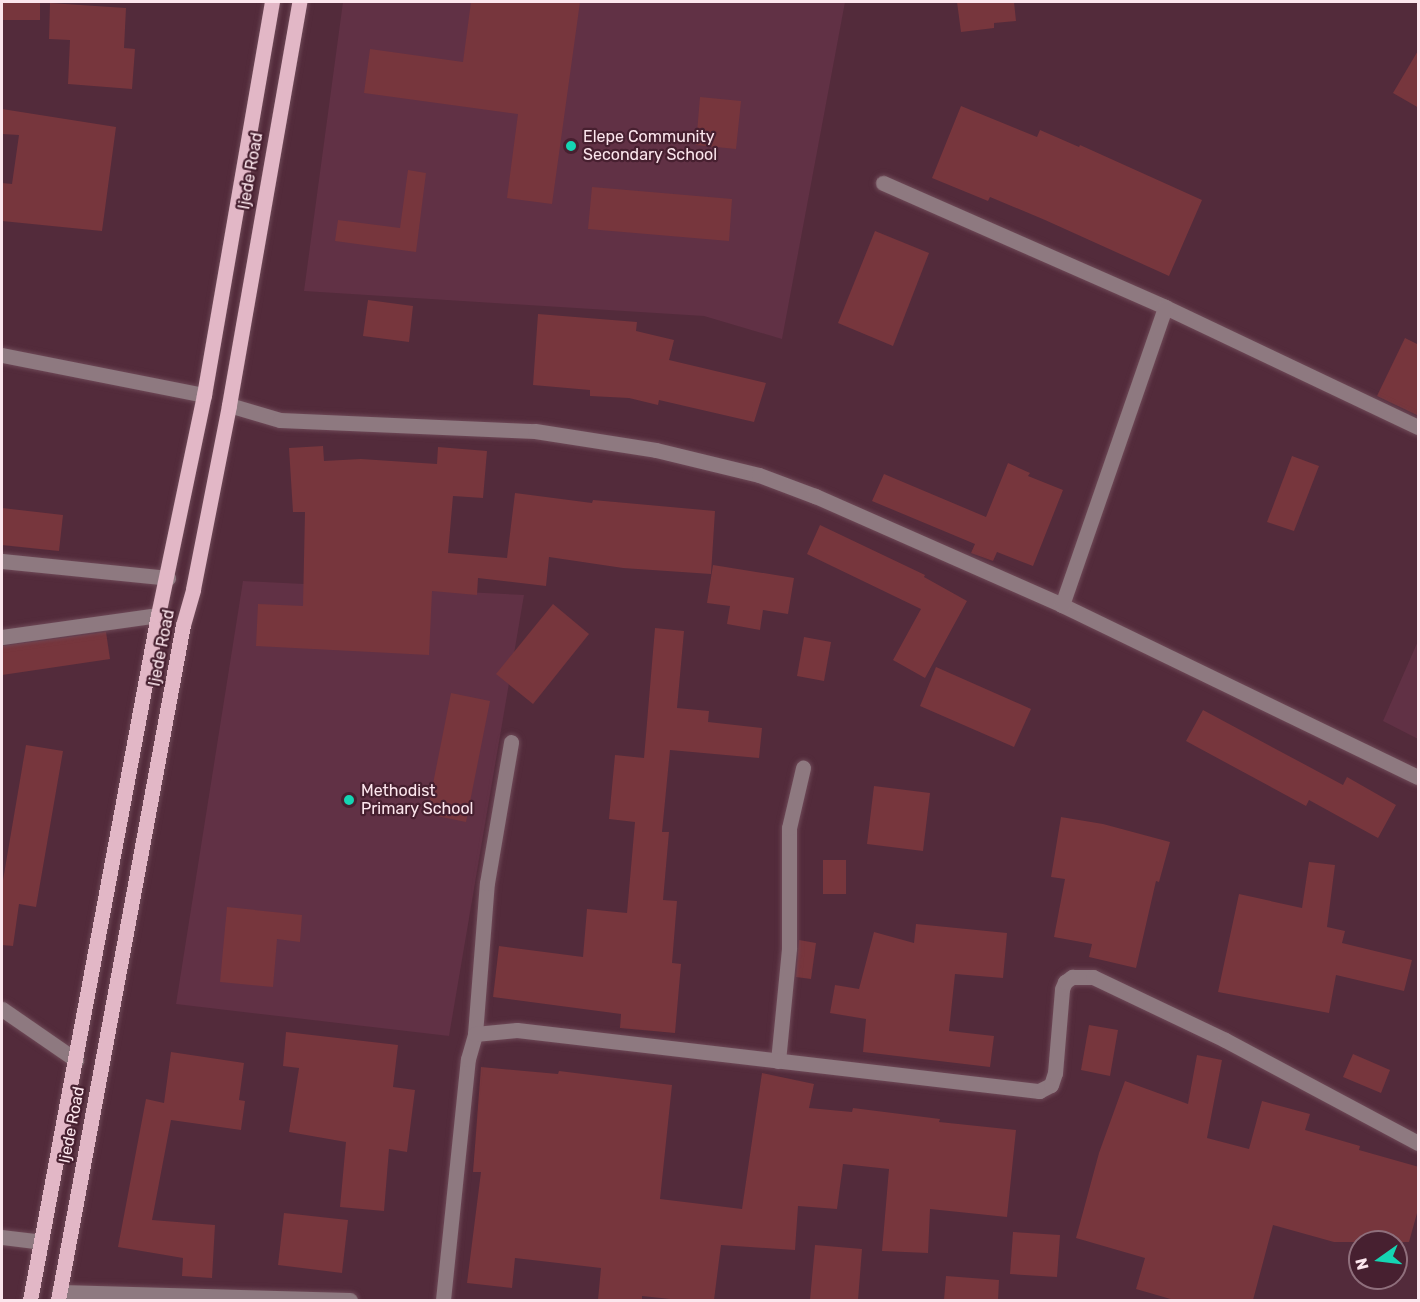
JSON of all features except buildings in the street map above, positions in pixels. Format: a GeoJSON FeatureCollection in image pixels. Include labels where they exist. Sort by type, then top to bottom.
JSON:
{"type":"FeatureCollection","features":[{"type":"Feature","properties":{"kind":"main road","name":"Ijede Road"},"geometry":{"type":"LineString","coordinates":[[30,1300],[158,615],[168,578],[204,395],[272,2]]}},
{"type":"Feature","properties":{"kind":"main road","name":"Ijede Road"},"geometry":{"type":"LineString","coordinates":[[58,1296],[181,637],[229,405],[299,2]]}},
{"type":"Feature","properties":{"kind":"street"},"geometry":{"type":"LineString","coordinates":[[883,183],[1165,307],[1419,427]]}},
{"type":"Feature","properties":{"kind":"street"},"geometry":{"type":"LineString","coordinates":[[1062,605],[1165,307]]}},
{"type":"Feature","properties":{"kind":"street"},"geometry":{"type":"LineString","coordinates":[[2,355],[204,395]]}},
{"type":"Feature","properties":{"kind":"street"},"geometry":{"type":"LineString","coordinates":[[229,405],[280,420],[535,431],[667,453],[759,475],[815,496],[1062,605],[1419,777]]}},
{"type":"Feature","properties":{"kind":"street"},"geometry":{"type":"LineString","coordinates":[[2,561],[168,578]]}},
{"type":"Feature","properties":{"kind":"street"},"geometry":{"type":"LineString","coordinates":[[2,637],[158,615]]}},
{"type":"Feature","properties":{"kind":"street"},"geometry":{"type":"LineString","coordinates":[[443,1300],[468,1059],[475,1034],[487,883],[512,742]]}},
{"type":"Feature","properties":{"kind":"street"},"geometry":{"type":"LineString","coordinates":[[778,1061],[789,948],[789,828],[803,768]]}},
{"type":"Feature","properties":{"kind":"street"},"geometry":{"type":"LineString","coordinates":[[475,1034],[517,1030],[1039,1091],[1051,1085],[1055,1073],[1062,990],[1065,982],[1072,977],[1093,977],[1225,1040],[1419,1143]]}},
{"type":"Feature","properties":{"kind":"street"},"geometry":{"type":"LineString","coordinates":[[2,1009],[76,1060]]}},
{"type":"Feature","properties":{"kind":"street"},"geometry":{"type":"LineString","coordinates":[[2,1237],[40,1242]]}},
{"type":"Feature","properties":{"kind":"street"},"geometry":{"type":"LineString","coordinates":[[58,1296],[350,1300]]}},
{"type":"Feature","properties":{"kind":"shaded area","name":"Elepe Community Secondary School"},"geometry":{"type":"Polygon","coordinates":[[[343,2],[845,2],[782,339],[704,316],[304,291],[343,2]]]}},
{"type":"Feature","properties":{"kind":"shaded area","name":"Methodist Primary School"},"geometry":{"type":"Polygon","coordinates":[[[243,581],[524,595],[449,1036],[176,1004],[243,581]]]}},
{"type":"Feature","properties":{"kind":"shaded area"},"geometry":{"type":"Polygon","coordinates":[[[1418,641],[1418,739],[1383,721],[1418,641]]]}},
{"type":"Feature","properties":{"kind":"place","name":"Elepe Community Secondary School"},"geometry":{"type":"Point","coordinates":[571,146]}},
{"type":"Feature","properties":{"kind":"place","name":"Methodist Primary School"},"geometry":{"type":"Point","coordinates":[349,800]}}]}
